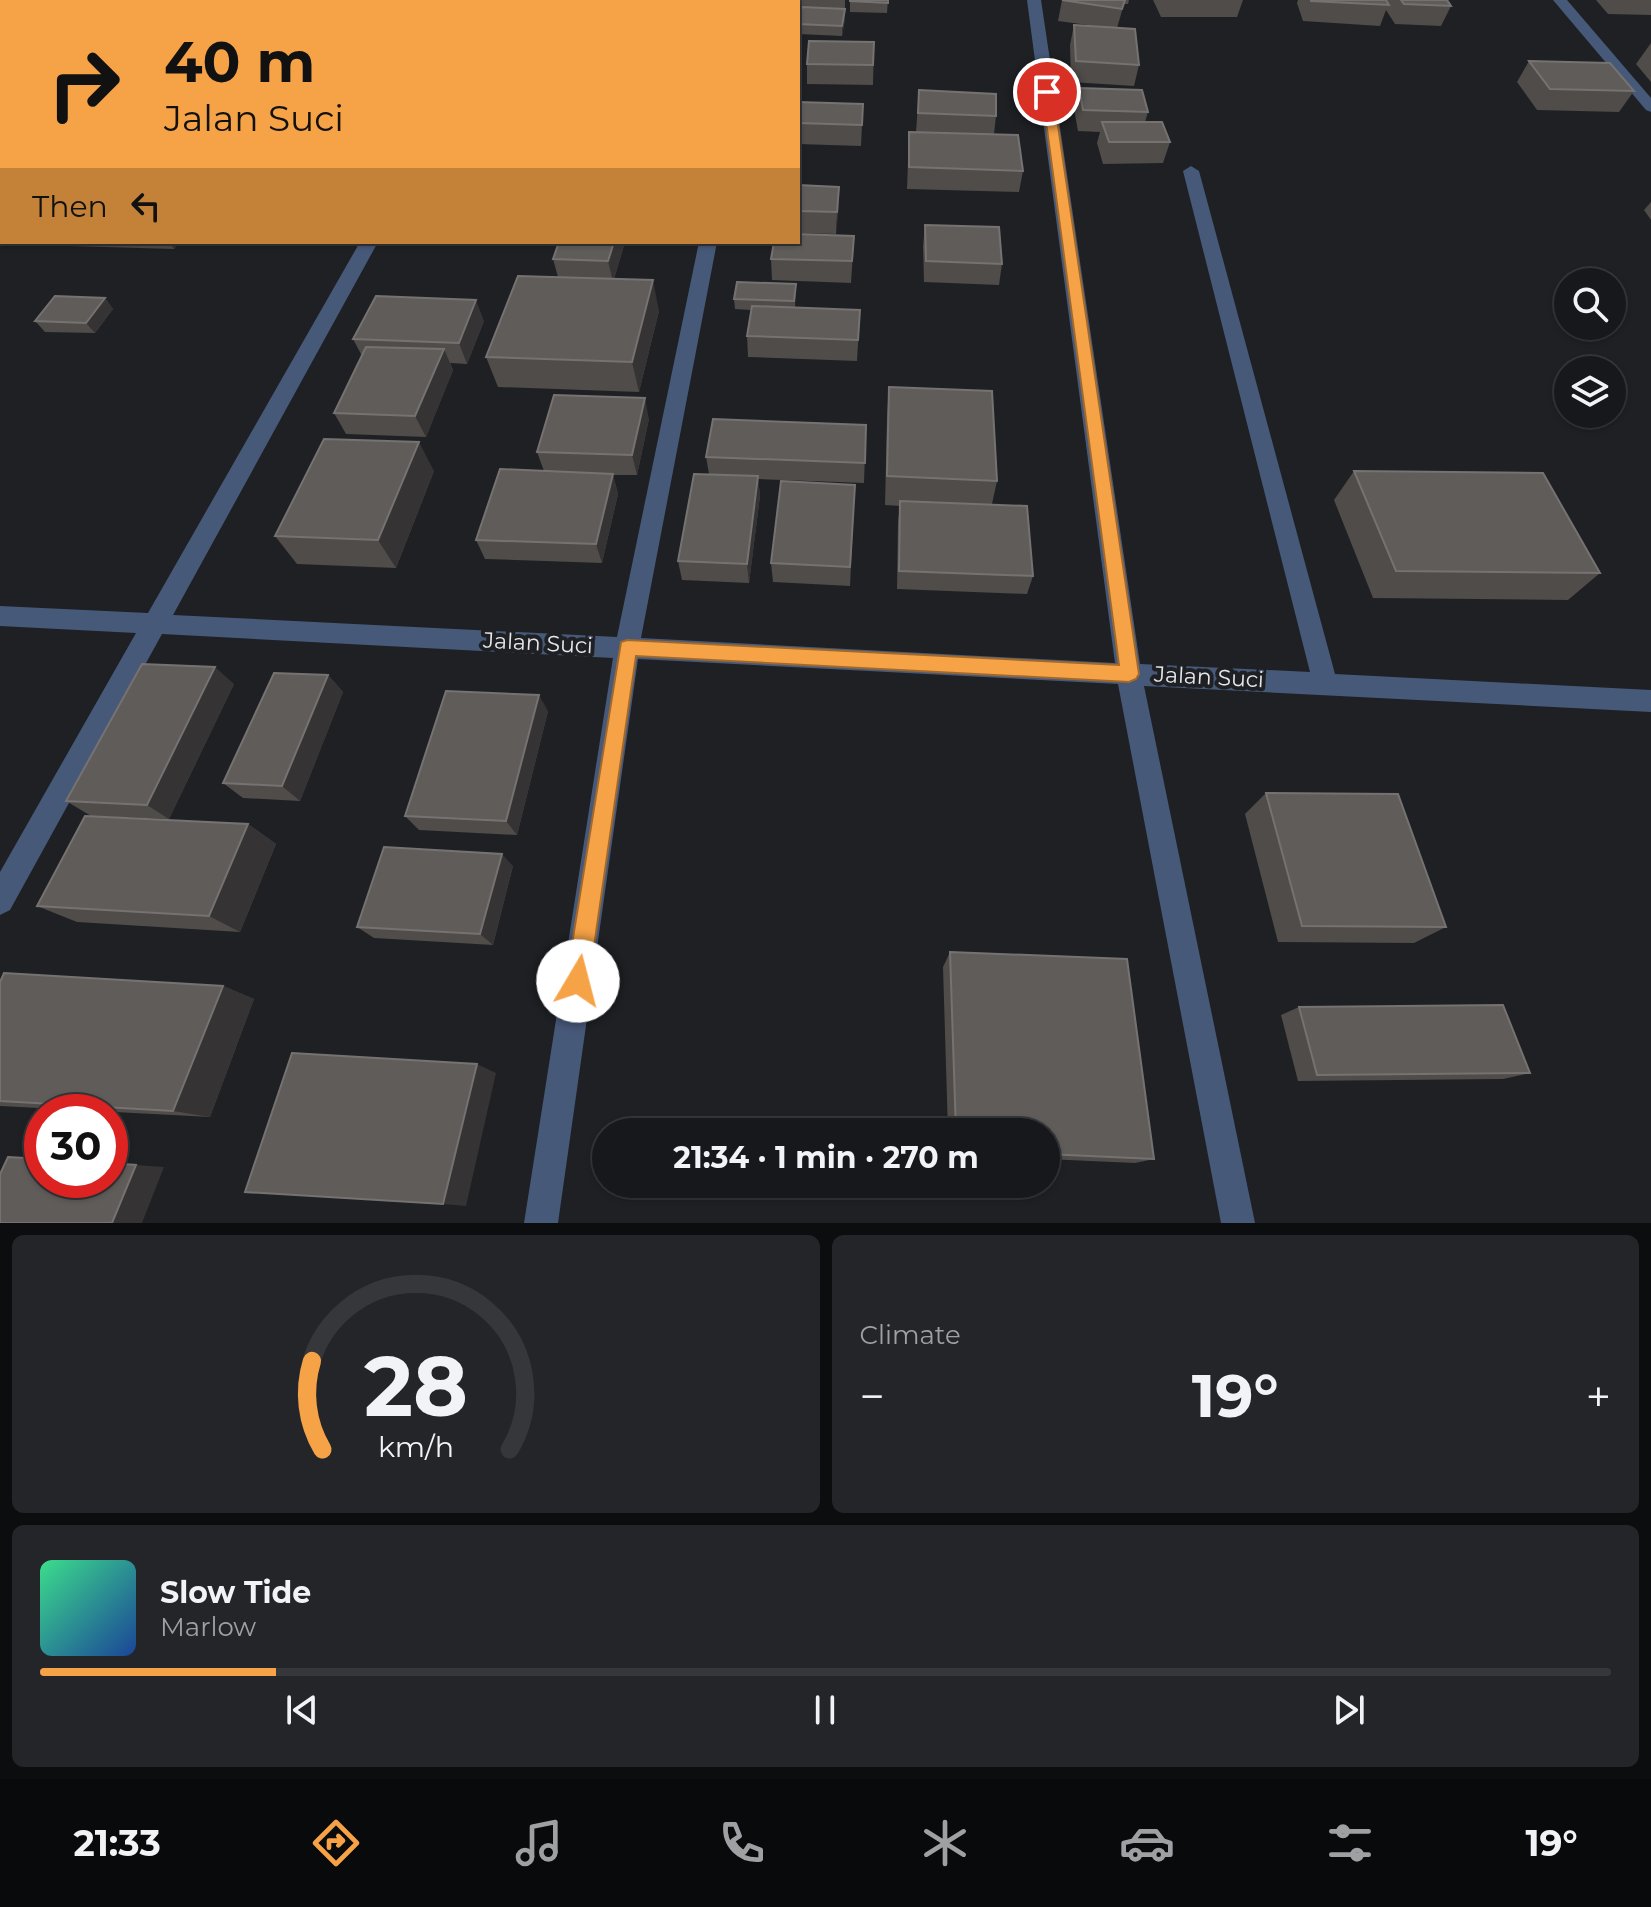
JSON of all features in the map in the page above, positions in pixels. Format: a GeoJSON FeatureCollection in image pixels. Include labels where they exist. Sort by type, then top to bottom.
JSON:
{"type":"FeatureCollection","features":[{"type":"Feature","properties":{"kind":"street"},"geometry":{"type":"LineString","coordinates":[[1034,0],[1129,674],[1238,1223]]}},
{"type":"Feature","properties":{"kind":"street"},"geometry":{"type":"LineString","coordinates":[[1560,0],[1651,107]]}},
{"type":"Feature","properties":{"kind":"street"},"geometry":{"type":"LineString","coordinates":[[1191,171],[1325,683]]}},
{"type":"Feature","properties":{"kind":"street"},"geometry":{"type":"LineString","coordinates":[[0,900],[368,244]]}},
{"type":"Feature","properties":{"kind":"street"},"geometry":{"type":"LineString","coordinates":[[541,1223],[627,648],[708,244]]}},
{"type":"Feature","properties":{"kind":"street","name":"Jalan Suci"},"geometry":{"type":"LineString","coordinates":[[0,616],[1651,701]]}},
{"type":"Feature","properties":{"kind":"building"},"geometry":{"type":"Polygon","coordinates":[[[888,0],[888,3],[850,1],[888,0]]]}},
{"type":"Feature","properties":{"kind":"building"},"geometry":{"type":"Polygon","coordinates":[[[1062,0],[1125,0],[1122,9],[1062,0]]]}},
{"type":"Feature","properties":{"kind":"building"},"geometry":{"type":"Polygon","coordinates":[[[1386,0],[1389,5],[1311,1],[1386,0]]]}},
{"type":"Feature","properties":{"kind":"building"},"geometry":{"type":"Polygon","coordinates":[[[1401,0],[1447,0],[1451,6],[1404,4],[1401,0]]]}},
{"type":"Feature","properties":{"kind":"building"},"geometry":{"type":"Polygon","coordinates":[[[802,7],[845,9],[842,26],[800,24],[802,7]]]}},
{"type":"Feature","properties":{"kind":"building"},"geometry":{"type":"Polygon","coordinates":[[[1074,25],[1135,29],[1139,65],[1076,61],[1074,25]]]}},
{"type":"Feature","properties":{"kind":"building"},"geometry":{"type":"Polygon","coordinates":[[[809,41],[874,42],[873,65],[807,64],[809,41]]]}},
{"type":"Feature","properties":{"kind":"building"},"geometry":{"type":"Polygon","coordinates":[[[1529,61],[1610,63],[1634,91],[1550,89],[1529,61]]]}},
{"type":"Feature","properties":{"kind":"building"},"geometry":{"type":"Polygon","coordinates":[[[1079,88],[1142,90],[1148,112],[1083,110],[1079,88]]]}},
{"type":"Feature","properties":{"kind":"building"},"geometry":{"type":"Polygon","coordinates":[[[919,90],[996,94],[996,116],[918,113],[919,90]]]}},
{"type":"Feature","properties":{"kind":"building"},"geometry":{"type":"Polygon","coordinates":[[[800,102],[863,104],[862,125],[800,123],[800,102]]]}},
{"type":"Feature","properties":{"kind":"building"},"geometry":{"type":"Polygon","coordinates":[[[1102,122],[1162,122],[1170,142],[1109,142],[1102,122]]]}},
{"type":"Feature","properties":{"kind":"building"},"geometry":{"type":"Polygon","coordinates":[[[909,132],[1018,135],[1023,171],[909,167],[909,132]]]}},
{"type":"Feature","properties":{"kind":"building"},"geometry":{"type":"Polygon","coordinates":[[[800,185],[839,187],[837,212],[800,211],[800,185]]]}},
{"type":"Feature","properties":{"kind":"building"},"geometry":{"type":"Polygon","coordinates":[[[925,225],[999,227],[1002,264],[926,261],[925,225]]]}},
{"type":"Feature","properties":{"kind":"building"},"geometry":{"type":"Polygon","coordinates":[[[800,234],[854,236],[852,261],[771,259],[774,244],[800,244],[800,234]]]}},
{"type":"Feature","properties":{"kind":"building"},"geometry":{"type":"Polygon","coordinates":[[[558,244],[613,244],[608,261],[553,259],[558,244]]]}},
{"type":"Feature","properties":{"kind":"building"},"geometry":{"type":"Polygon","coordinates":[[[518,276],[653,280],[632,362],[486,357],[518,276]]]}},
{"type":"Feature","properties":{"kind":"building"},"geometry":{"type":"Polygon","coordinates":[[[737,282],[796,284],[794,301],[734,299],[737,282]]]}},
{"type":"Feature","properties":{"kind":"building"},"geometry":{"type":"Polygon","coordinates":[[[55,296],[105,298],[86,323],[35,321],[55,296]]]}},
{"type":"Feature","properties":{"kind":"building"},"geometry":{"type":"Polygon","coordinates":[[[376,296],[476,300],[459,343],[353,339],[376,296]]]}},
{"type":"Feature","properties":{"kind":"building"},"geometry":{"type":"Polygon","coordinates":[[[752,306],[860,310],[858,340],[747,336],[752,306]]]}},
{"type":"Feature","properties":{"kind":"building"},"geometry":{"type":"Polygon","coordinates":[[[366,347],[444,349],[415,416],[334,413],[366,347]]]}},
{"type":"Feature","properties":{"kind":"building"},"geometry":{"type":"Polygon","coordinates":[[[889,387],[992,391],[997,481],[887,476],[889,387]]]}},
{"type":"Feature","properties":{"kind":"building"},"geometry":{"type":"Polygon","coordinates":[[[554,395],[645,398],[632,455],[537,452],[554,395]]]}},
{"type":"Feature","properties":{"kind":"building"},"geometry":{"type":"Polygon","coordinates":[[[713,419],[866,425],[865,463],[706,457],[713,419]]]}},
{"type":"Feature","properties":{"kind":"building"},"geometry":{"type":"Polygon","coordinates":[[[324,439],[419,442],[378,540],[275,536],[324,439]]]}},
{"type":"Feature","properties":{"kind":"building"},"geometry":{"type":"Polygon","coordinates":[[[500,469],[613,474],[596,544],[476,540],[500,469]]]}},
{"type":"Feature","properties":{"kind":"building"},"geometry":{"type":"Polygon","coordinates":[[[1354,471],[1543,473],[1600,573],[1396,571],[1354,471]]]}},
{"type":"Feature","properties":{"kind":"building"},"geometry":{"type":"Polygon","coordinates":[[[694,474],[758,476],[747,564],[678,561],[694,474]]]}},
{"type":"Feature","properties":{"kind":"building"},"geometry":{"type":"Polygon","coordinates":[[[781,481],[855,485],[850,567],[771,563],[781,481]]]}},
{"type":"Feature","properties":{"kind":"building"},"geometry":{"type":"Polygon","coordinates":[[[900,501],[1027,506],[1033,576],[899,571],[900,501]]]}},
{"type":"Feature","properties":{"kind":"building"},"geometry":{"type":"Polygon","coordinates":[[[142,664],[215,667],[147,805],[66,801],[142,664]]]}},
{"type":"Feature","properties":{"kind":"building"},"geometry":{"type":"Polygon","coordinates":[[[274,673],[328,675],[282,786],[223,783],[274,673]]]}},
{"type":"Feature","properties":{"kind":"building"},"geometry":{"type":"Polygon","coordinates":[[[446,691],[539,695],[506,821],[405,816],[446,691]]]}},
{"type":"Feature","properties":{"kind":"building"},"geometry":{"type":"Polygon","coordinates":[[[1266,793],[1398,794],[1446,927],[1302,926],[1266,793]]]}},
{"type":"Feature","properties":{"kind":"building"},"geometry":{"type":"Polygon","coordinates":[[[85,816],[248,824],[209,916],[37,906],[85,816]]]}},
{"type":"Feature","properties":{"kind":"building"},"geometry":{"type":"Polygon","coordinates":[[[384,847],[502,854],[480,934],[357,927],[384,847]]]}},
{"type":"Feature","properties":{"kind":"building"},"geometry":{"type":"Polygon","coordinates":[[[950,952],[1127,959],[1154,1159],[1060,1155],[1060,1118],[956,1118],[950,952]]]}},
{"type":"Feature","properties":{"kind":"building"},"geometry":{"type":"Polygon","coordinates":[[[4,973],[223,986],[173,1111],[128,1108],[128,1094],[24,1094],[24,1102],[0,1101],[0,982],[4,973]]]}},
{"type":"Feature","properties":{"kind":"building"},"geometry":{"type":"Polygon","coordinates":[[[1503,1005],[1530,1073],[1317,1075],[1299,1007],[1503,1005]]]}},
{"type":"Feature","properties":{"kind":"building"},"geometry":{"type":"Polygon","coordinates":[[[292,1053],[477,1064],[443,1204],[245,1192],[292,1053]]]}},
{"type":"Feature","properties":{"kind":"building"},"geometry":{"type":"Polygon","coordinates":[[[8,1157],[24,1158],[24,1198],[122,1198],[112,1223],[0,1223],[0,1174],[8,1157]]]}},
{"type":"Feature","properties":{"kind":"building"},"geometry":{"type":"Polygon","coordinates":[[[128,1164],[136,1165],[128,1184],[128,1164]]]}},
{"type":"Feature","properties":{"kind":"route"},"geometry":{"type":"LineString","coordinates":[[578,981],[627,648],[1129,674],[1047,92]]}}]}
